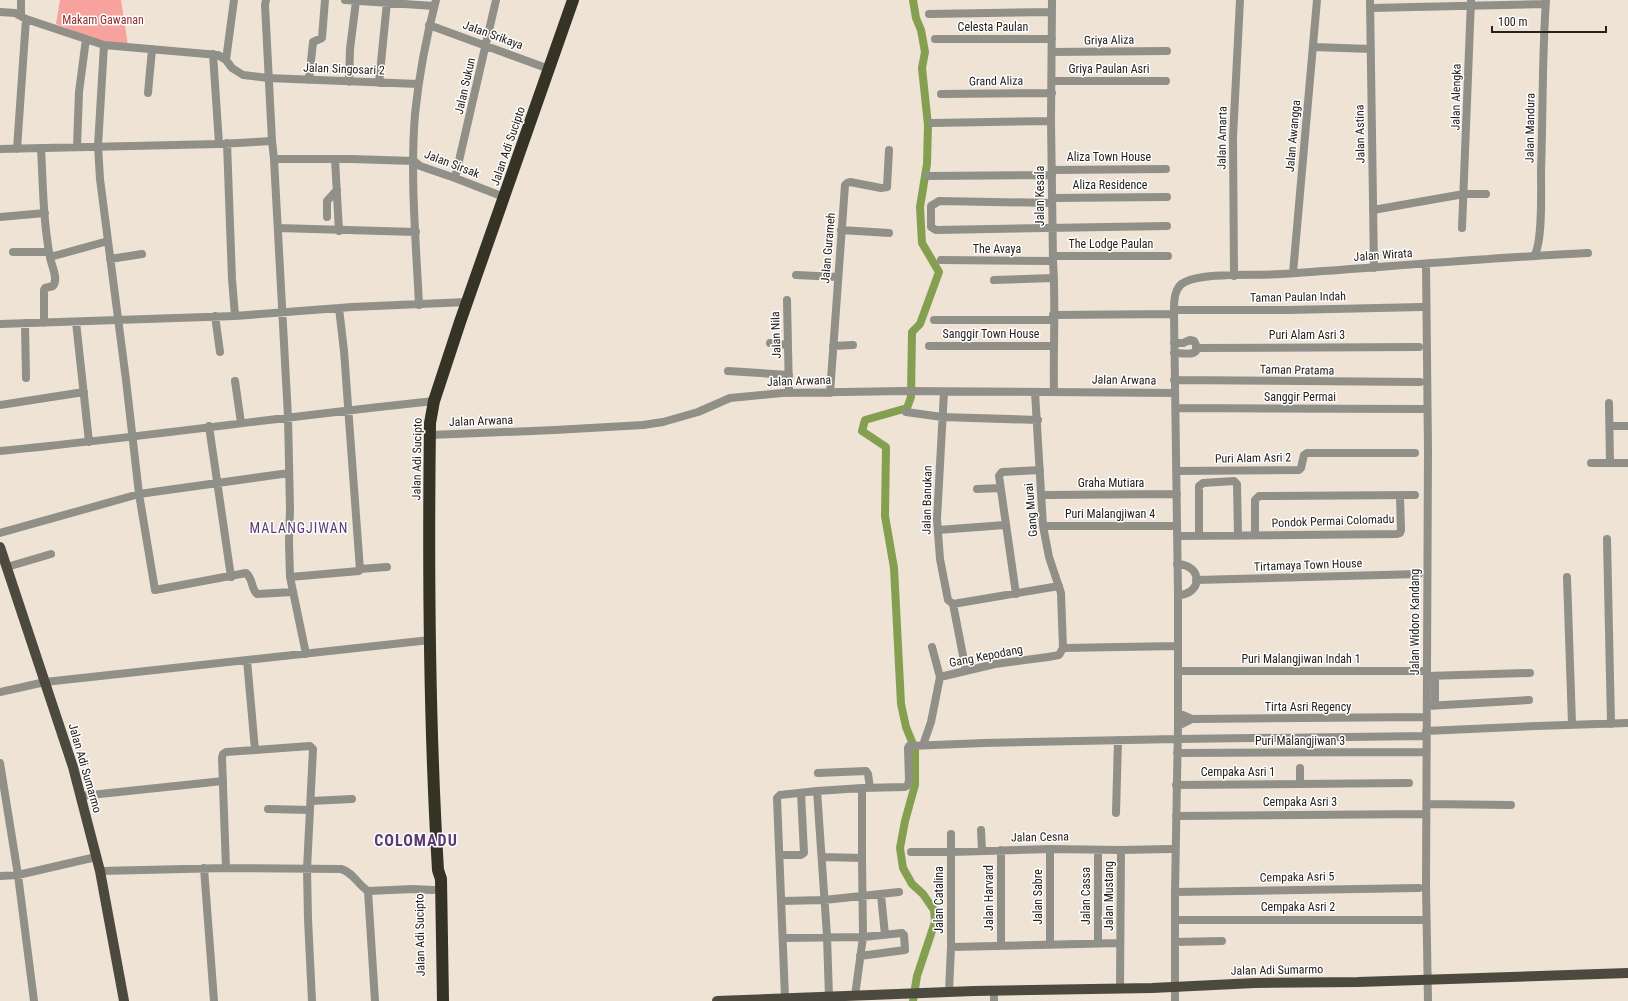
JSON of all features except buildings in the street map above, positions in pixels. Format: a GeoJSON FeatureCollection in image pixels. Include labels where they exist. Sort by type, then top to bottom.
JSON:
{"type":"FeatureCollection","features":[{"type":"Feature","properties":{"kind":"highway","name":"Jalan Adi Sucipto"},"geometry":{"type":"LineString","coordinates":[[443,1001],[441,879],[438,870],[433,792],[430,640],[430,423],[434,400],[467,302],[573,0]]}},
{"type":"Feature","properties":{"kind":"highway","name":"Jalan Adi Sucipto"},"geometry":{"type":"LineString","coordinates":[[437,1001],[433,879],[438,870]]}},
{"type":"Feature","properties":{"kind":"main road","name":"Jalan Adi Sumarmo"},"geometry":{"type":"LineString","coordinates":[[0,547],[73,767],[81,796],[100,871],[124,1001]]}},
{"type":"Feature","properties":{"kind":"main road","name":"Jalan Adi Sumarmo"},"geometry":{"type":"LineString","coordinates":[[717,1001],[829,997],[851,998],[949,992],[994,996],[1120,988],[1255,983],[1428,980],[1623,974]]}},
{"type":"Feature","properties":{"kind":"street"},"geometry":{"type":"LineString","coordinates":[[17,149],[24,17],[21,0]]}},
{"type":"Feature","properties":{"kind":"street"},"geometry":{"type":"LineString","coordinates":[[226,60],[234,0]]}},
{"type":"Feature","properties":{"kind":"street"},"geometry":{"type":"LineString","coordinates":[[266,0],[268,78],[274,159],[288,417],[290,577],[306,654]]}},
{"type":"Feature","properties":{"kind":"street"},"geometry":{"type":"LineString","coordinates":[[309,80],[313,42],[322,38],[325,0]]}},
{"type":"Feature","properties":{"kind":"street"},"geometry":{"type":"LineString","coordinates":[[345,0],[435,3],[429,25],[418,84],[415,115],[414,161],[419,305]]}},
{"type":"Feature","properties":{"kind":"street","name":"Jalan Sukun"},"geometry":{"type":"LineString","coordinates":[[455,178],[487,45],[496,0]]}},
{"type":"Feature","properties":{"kind":"street","name":"Jalan Kesala"},"geometry":{"type":"LineString","coordinates":[[1052,0],[1051,121],[1054,278],[1054,392]]}},
{"type":"Feature","properties":{"kind":"street","name":"Jalan Amarta"},"geometry":{"type":"LineString","coordinates":[[1234,276],[1232,137],[1240,0]]}},
{"type":"Feature","properties":{"kind":"street","name":"Jalan Awangga"},"geometry":{"type":"LineString","coordinates":[[1293,274],[1317,0]]}},
{"type":"Feature","properties":{"kind":"street"},"geometry":{"type":"LineString","coordinates":[[349,82],[350,49],[356,1]]}},
{"type":"Feature","properties":{"kind":"street"},"geometry":{"type":"LineString","coordinates":[[379,83],[382,1]]}},
{"type":"Feature","properties":{"kind":"street"},"geometry":{"type":"LineString","coordinates":[[1370,4],[1545,2]]}},
{"type":"Feature","properties":{"kind":"street","name":"Jalan Mandura"},"geometry":{"type":"LineString","coordinates":[[1534,256],[1538,240],[1541,205],[1545,2]]}},
{"type":"Feature","properties":{"kind":"street","name":"Jalan Alengka"},"geometry":{"type":"LineString","coordinates":[[1462,228],[1471,3]]}},
{"type":"Feature","properties":{"kind":"street","name":"Jalan Astina"},"geometry":{"type":"LineString","coordinates":[[1370,4],[1374,268]]}},
{"type":"Feature","properties":{"kind":"street","name":"Jalan Singosari 2"},"geometry":{"type":"LineString","coordinates":[[0,12],[8,12],[24,17],[104,45],[212,54],[226,60],[232,68],[243,75],[268,78],[418,84]]}},
{"type":"Feature","properties":{"kind":"street"},"geometry":{"type":"LineString","coordinates":[[929,14],[1052,12]]}},
{"type":"Feature","properties":{"kind":"street","name":"Jalan Srikaya"},"geometry":{"type":"LineString","coordinates":[[429,25],[549,69]]}},
{"type":"Feature","properties":{"kind":"street"},"geometry":{"type":"LineString","coordinates":[[77,147],[79,92],[86,39]]}},
{"type":"Feature","properties":{"kind":"street","name":"Celesta Paulan"},"geometry":{"type":"LineString","coordinates":[[935,39],[1052,39]]}},
{"type":"Feature","properties":{"kind":"street"},"geometry":{"type":"LineString","coordinates":[[104,45],[98,146],[100,179],[119,321],[139,494],[155,590],[247,574],[254,592],[257,594],[293,592]]}},
{"type":"Feature","properties":{"kind":"street"},"geometry":{"type":"LineString","coordinates":[[1313,47],[1371,49]]}},
{"type":"Feature","properties":{"kind":"street"},"geometry":{"type":"LineString","coordinates":[[148,93],[152,49]]}},
{"type":"Feature","properties":{"kind":"street","name":"Griya Aliza"},"geometry":{"type":"LineString","coordinates":[[1052,52],[1167,51]]}},
{"type":"Feature","properties":{"kind":"street"},"geometry":{"type":"LineString","coordinates":[[212,54],[223,143],[232,279],[236,316]]}},
{"type":"Feature","properties":{"kind":"street","name":"Griya Paulan Asri"},"geometry":{"type":"LineString","coordinates":[[1052,81],[1166,81]]}},
{"type":"Feature","properties":{"kind":"street","name":"Grand Aliza"},"geometry":{"type":"LineString","coordinates":[[940,94],[1052,93]]}},
{"type":"Feature","properties":{"kind":"street"},"geometry":{"type":"LineString","coordinates":[[932,123],[1051,121]]}},
{"type":"Feature","properties":{"kind":"street"},"geometry":{"type":"LineString","coordinates":[[0,150],[272,140]]}},
{"type":"Feature","properties":{"kind":"street"},"geometry":{"type":"LineString","coordinates":[[41,148],[49,254],[55,284],[45,288],[44,290],[44,323]]}},
{"type":"Feature","properties":{"kind":"street","name":"Jalan Gurameh"},"geometry":{"type":"LineString","coordinates":[[830,392],[845,185],[850,182],[881,188],[887,187],[889,150]]}},
{"type":"Feature","properties":{"kind":"street"},"geometry":{"type":"LineString","coordinates":[[274,159],[414,161]]}},
{"type":"Feature","properties":{"kind":"street"},"geometry":{"type":"LineString","coordinates":[[335,159],[339,231]]}},
{"type":"Feature","properties":{"kind":"street","name":"Jalan Sirsak"},"geometry":{"type":"LineString","coordinates":[[414,161],[420,166],[504,197]]}},
{"type":"Feature","properties":{"kind":"street","name":"Aliza Town House"},"geometry":{"type":"LineString","coordinates":[[928,176],[1166,169]]}},
{"type":"Feature","properties":{"kind":"street"},"geometry":{"type":"LineString","coordinates":[[326,217],[327,201],[337,190]]}},
{"type":"Feature","properties":{"kind":"street"},"geometry":{"type":"LineString","coordinates":[[1373,210],[1464,194],[1486,194]]}},
{"type":"Feature","properties":{"kind":"street","name":"Aliza Residence"},"geometry":{"type":"LineString","coordinates":[[1052,228],[936,230],[933,229],[931,224],[931,206],[939,201],[1168,197]]}},
{"type":"Feature","properties":{"kind":"street"},"geometry":{"type":"LineString","coordinates":[[0,217],[45,213]]}},
{"type":"Feature","properties":{"kind":"street"},"geometry":{"type":"LineString","coordinates":[[1052,228],[1167,226]]}},
{"type":"Feature","properties":{"kind":"street"},"geometry":{"type":"LineString","coordinates":[[278,228],[339,231],[416,232]]}},
{"type":"Feature","properties":{"kind":"street"},"geometry":{"type":"LineString","coordinates":[[841,230],[889,232]]}},
{"type":"Feature","properties":{"kind":"street"},"geometry":{"type":"LineString","coordinates":[[13,252],[49,254],[108,241]]}},
{"type":"Feature","properties":{"kind":"street","name":"Jalan Wirata"},"geometry":{"type":"LineString","coordinates":[[1175,1001],[1178,595],[1174,312],[1176,293],[1179,286],[1184,282],[1209,277],[1293,274],[1588,253]]}},
{"type":"Feature","properties":{"kind":"street"},"geometry":{"type":"LineString","coordinates":[[110,259],[142,254]]}},
{"type":"Feature","properties":{"kind":"street","name":"The Lodge Paulan"},"geometry":{"type":"LineString","coordinates":[[1053,259],[1168,256]]}},
{"type":"Feature","properties":{"kind":"street","name":"The Avaya"},"geometry":{"type":"LineString","coordinates":[[941,260],[1053,259]]}},
{"type":"Feature","properties":{"kind":"street","name":"Jalan Widoro Kandang"},"geometry":{"type":"LineString","coordinates":[[1426,264],[1429,674],[1431,706],[1426,734],[1426,916],[1428,1001]]}},
{"type":"Feature","properties":{"kind":"street"},"geometry":{"type":"LineString","coordinates":[[796,275],[838,277]]}},
{"type":"Feature","properties":{"kind":"street"},"geometry":{"type":"LineString","coordinates":[[994,280],[1054,278]]}},
{"type":"Feature","properties":{"kind":"street","name":"Jalan Nila"},"geometry":{"type":"LineString","coordinates":[[787,300],[789,393]]}},
{"type":"Feature","properties":{"kind":"street"},"geometry":{"type":"LineString","coordinates":[[0,324],[236,316],[339,308],[467,302]]}},
{"type":"Feature","properties":{"kind":"street","name":"Taman Paulan Indah"},"geometry":{"type":"LineString","coordinates":[[934,320],[1053,318],[1174,312],[1422,307]]}},
{"type":"Feature","properties":{"kind":"street"},"geometry":{"type":"LineString","coordinates":[[339,308],[344,351],[360,568]]}},
{"type":"Feature","properties":{"kind":"street"},"geometry":{"type":"LineString","coordinates":[[215,316],[220,352]]}},
{"type":"Feature","properties":{"kind":"street"},"geometry":{"type":"LineString","coordinates":[[76,322],[89,442]]}},
{"type":"Feature","properties":{"kind":"street"},"geometry":{"type":"LineString","coordinates":[[25,323],[26,378]]}},
{"type":"Feature","properties":{"kind":"street","name":"Puri Alam Asri 3"},"geometry":{"type":"LineString","coordinates":[[1174,343],[1184,343],[1190,340],[1194,341],[1196,348],[1194,353],[1174,353]]}},
{"type":"Feature","properties":{"kind":"street"},"geometry":{"type":"LineString","coordinates":[[770,343],[788,345]]}},
{"type":"Feature","properties":{"kind":"street"},"geometry":{"type":"LineString","coordinates":[[833,346],[853,345]]}},
{"type":"Feature","properties":{"kind":"street","name":"Sanggir Town House"},"geometry":{"type":"LineString","coordinates":[[929,346],[1053,346]]}},
{"type":"Feature","properties":{"kind":"street","name":"Puri Alam Asri 3"},"geometry":{"type":"LineString","coordinates":[[1196,348],[1419,347]]}},
{"type":"Feature","properties":{"kind":"street"},"geometry":{"type":"LineString","coordinates":[[728,371],[789,375]]}},
{"type":"Feature","properties":{"kind":"street","name":"Taman Pratama"},"geometry":{"type":"LineString","coordinates":[[1174,380],[1420,382]]}},
{"type":"Feature","properties":{"kind":"street"},"geometry":{"type":"LineString","coordinates":[[235,381],[241,424]]}},
{"type":"Feature","properties":{"kind":"street","name":"Jalan Arwana"},"geometry":{"type":"LineString","coordinates":[[430,435],[643,425],[675,419],[698,412],[730,398],[789,393],[916,391],[1175,393]]}},
{"type":"Feature","properties":{"kind":"street"},"geometry":{"type":"LineString","coordinates":[[0,406],[84,392]]}},
{"type":"Feature","properties":{"kind":"street","name":"Jalan Banukan"},"geometry":{"type":"LineString","coordinates":[[944,392],[938,530],[940,559],[948,600],[953,604],[966,671]]}},
{"type":"Feature","properties":{"kind":"street","name":"Gang Murai"},"geometry":{"type":"LineString","coordinates":[[1035,392],[1038,420],[1043,526],[1049,557],[1059,586],[1063,608],[1063,648]]}},
{"type":"Feature","properties":{"kind":"street"},"geometry":{"type":"LineString","coordinates":[[0,451],[89,442],[209,426],[241,424],[434,400]]}},
{"type":"Feature","properties":{"kind":"street"},"geometry":{"type":"LineString","coordinates":[[1609,403],[1610,463]]}},
{"type":"Feature","properties":{"kind":"street","name":"Sanggir Permai"},"geometry":{"type":"LineString","coordinates":[[1176,408],[1424,409]]}},
{"type":"Feature","properties":{"kind":"street"},"geometry":{"type":"LineString","coordinates":[[906,412],[942,417],[1038,420]]}},
{"type":"Feature","properties":{"kind":"street"},"geometry":{"type":"LineString","coordinates":[[209,426],[231,577]]}},
{"type":"Feature","properties":{"kind":"street"},"geometry":{"type":"LineString","coordinates":[[1610,426],[1628,426]]}},
{"type":"Feature","properties":{"kind":"street","name":"Puri Alam Asri 2"},"geometry":{"type":"LineString","coordinates":[[1176,471],[1299,470],[1301,468],[1304,455],[1307,453],[1415,453]]}},
{"type":"Feature","properties":{"kind":"street"},"geometry":{"type":"LineString","coordinates":[[1591,463],[1628,463]]}},
{"type":"Feature","properties":{"kind":"street"},"geometry":{"type":"LineString","coordinates":[[1016,594],[999,476],[1002,472],[1040,470]]}},
{"type":"Feature","properties":{"kind":"street"},"geometry":{"type":"LineString","coordinates":[[0,533],[139,494],[289,473]]}},
{"type":"Feature","properties":{"kind":"street"},"geometry":{"type":"LineString","coordinates":[[1199,536],[1199,486],[1202,483],[1234,482],[1237,484],[1238,536]]}},
{"type":"Feature","properties":{"kind":"street"},"geometry":{"type":"LineString","coordinates":[[977,489],[1000,488]]}},
{"type":"Feature","properties":{"kind":"street","name":"Graha Mutiara"},"geometry":{"type":"LineString","coordinates":[[1046,495],[1177,494]]}},
{"type":"Feature","properties":{"kind":"street","name":"Pondok Permai Colomadu"},"geometry":{"type":"LineString","coordinates":[[1255,535],[1255,500],[1259,496],[1414,495]]}},
{"type":"Feature","properties":{"kind":"street","name":"Pondok Permai Colomadu"},"geometry":{"type":"LineString","coordinates":[[1177,536],[1397,534],[1400,533],[1401,530],[1400,496]]}},
{"type":"Feature","properties":{"kind":"street"},"geometry":{"type":"LineString","coordinates":[[938,530],[1005,525]]}},
{"type":"Feature","properties":{"kind":"street","name":"Puri Malangjiwan 4"},"geometry":{"type":"LineString","coordinates":[[1043,526],[1177,526]]}},
{"type":"Feature","properties":{"kind":"street"},"geometry":{"type":"LineString","coordinates":[[1608,539],[1611,724]]}},
{"type":"Feature","properties":{"kind":"street"},"geometry":{"type":"LineString","coordinates":[[6,567],[51,554]]}},
{"type":"Feature","properties":{"kind":"street"},"geometry":{"type":"LineString","coordinates":[[1177,564],[1189,565],[1192,568],[1196,580],[1195,587],[1192,591],[1183,595],[1178,595]]}},
{"type":"Feature","properties":{"kind":"street"},"geometry":{"type":"LineString","coordinates":[[290,577],[359,571],[360,568],[387,567]]}},
{"type":"Feature","properties":{"kind":"street","name":"Tirtamaya Town House"},"geometry":{"type":"LineString","coordinates":[[1196,580],[1419,574]]}},
{"type":"Feature","properties":{"kind":"street"},"geometry":{"type":"LineString","coordinates":[[1567,577],[1572,724]]}},
{"type":"Feature","properties":{"kind":"street"},"geometry":{"type":"LineString","coordinates":[[953,604],[1059,586]]}},
{"type":"Feature","properties":{"kind":"street"},"geometry":{"type":"LineString","coordinates":[[0,692],[45,682],[430,640]]}},
{"type":"Feature","properties":{"kind":"street"},"geometry":{"type":"LineString","coordinates":[[1063,648],[1177,646]]}},
{"type":"Feature","properties":{"kind":"street","name":"Gang Kepodang"},"geometry":{"type":"LineString","coordinates":[[932,647],[940,677],[995,664],[1059,655],[1063,648]]}},
{"type":"Feature","properties":{"kind":"street"},"geometry":{"type":"LineString","coordinates":[[247,660],[255,750]]}},
{"type":"Feature","properties":{"kind":"street","name":"Puri Malangjiwan Indah 1"},"geometry":{"type":"LineString","coordinates":[[1178,671],[1429,674],[1530,673]]}},
{"type":"Feature","properties":{"kind":"street"},"geometry":{"type":"LineString","coordinates":[[922,745],[931,722],[940,677]]}},
{"type":"Feature","properties":{"kind":"street"},"geometry":{"type":"LineString","coordinates":[[1431,706],[1529,700]]}},
{"type":"Feature","properties":{"kind":"street","name":"Tirta Asri Regency"},"geometry":{"type":"LineString","coordinates":[[1178,713],[1192,719],[1423,718]]}},
{"type":"Feature","properties":{"kind":"street","name":"Tirta Asri Regency"},"geometry":{"type":"LineString","coordinates":[[1178,726],[1192,719]]}},
{"type":"Feature","properties":{"kind":"street"},"geometry":{"type":"LineString","coordinates":[[785,998],[777,798],[780,795],[817,791],[908,785],[909,746],[1426,734],[1526,726],[1628,724]]}},
{"type":"Feature","properties":{"kind":"street"},"geometry":{"type":"LineString","coordinates":[[1116,813],[1118,740]]}},
{"type":"Feature","properties":{"kind":"street"},"geometry":{"type":"LineString","coordinates":[[226,868],[223,754],[226,752],[312,747],[307,870],[312,1001]]}},
{"type":"Feature","properties":{"kind":"street","name":"Puri Malangjiwan 3"},"geometry":{"type":"LineString","coordinates":[[1177,753],[1423,752]]}},
{"type":"Feature","properties":{"kind":"street"},"geometry":{"type":"LineString","coordinates":[[0,763],[18,875],[34,1001]]}},
{"type":"Feature","properties":{"kind":"street"},"geometry":{"type":"LineString","coordinates":[[1300,768],[1300,784]]}},
{"type":"Feature","properties":{"kind":"street"},"geometry":{"type":"LineString","coordinates":[[818,773],[866,772],[868,774],[862,858],[863,937],[851,998]]}},
{"type":"Feature","properties":{"kind":"street"},"geometry":{"type":"LineString","coordinates":[[81,796],[223,781]]}},
{"type":"Feature","properties":{"kind":"street","name":"Cempaka Asri 1"},"geometry":{"type":"LineString","coordinates":[[1176,785],[1409,783]]}},
{"type":"Feature","properties":{"kind":"street"},"geometry":{"type":"LineString","coordinates":[[817,791],[824,900],[828,936],[829,997]]}},
{"type":"Feature","properties":{"kind":"street"},"geometry":{"type":"LineString","coordinates":[[780,855],[801,855],[804,853],[800,793]]}},
{"type":"Feature","properties":{"kind":"street"},"geometry":{"type":"LineString","coordinates":[[311,801],[352,799]]}},
{"type":"Feature","properties":{"kind":"street"},"geometry":{"type":"LineString","coordinates":[[1427,804],[1510,805]]}},
{"type":"Feature","properties":{"kind":"street"},"geometry":{"type":"LineString","coordinates":[[268,809],[310,810]]}},
{"type":"Feature","properties":{"kind":"street","name":"Cempaka Asri 3"},"geometry":{"type":"LineString","coordinates":[[1176,816],[1424,814]]}},
{"type":"Feature","properties":{"kind":"street"},"geometry":{"type":"LineString","coordinates":[[981,830],[982,851]]}},
{"type":"Feature","properties":{"kind":"street","name":"Jalan Catalina"},"geometry":{"type":"LineString","coordinates":[[949,992],[951,947],[951,834]]}},
{"type":"Feature","properties":{"kind":"street","name":"Jalan Cesna"},"geometry":{"type":"LineString","coordinates":[[911,852],[1050,849],[1170,849]]}},
{"type":"Feature","properties":{"kind":"street","name":"Jalan Sabre"},"geometry":{"type":"LineString","coordinates":[[1050,849],[1050,944]]}},
{"type":"Feature","properties":{"kind":"street","name":"Jalan Harvard"},"geometry":{"type":"LineString","coordinates":[[1001,946],[1002,850]]}},
{"type":"Feature","properties":{"kind":"street","name":"Jalan Cassa"},"geometry":{"type":"LineString","coordinates":[[1098,850],[1098,943]]}},
{"type":"Feature","properties":{"kind":"street","name":"Jalan Mustang"},"geometry":{"type":"LineString","coordinates":[[1120,988],[1121,850]]}},
{"type":"Feature","properties":{"kind":"street"},"geometry":{"type":"LineString","coordinates":[[0,876],[18,875],[96,857]]}},
{"type":"Feature","properties":{"kind":"street"},"geometry":{"type":"LineString","coordinates":[[822,857],[862,858]]}},
{"type":"Feature","properties":{"kind":"street"},"geometry":{"type":"LineString","coordinates":[[204,868],[214,1001]]}},
{"type":"Feature","properties":{"kind":"street"},"geometry":{"type":"LineString","coordinates":[[100,871],[204,868],[307,870],[341,869],[346,870],[362,888],[368,891],[413,889],[433,890]]}},
{"type":"Feature","properties":{"kind":"street","name":"Cempaka Asri 5"},"geometry":{"type":"LineString","coordinates":[[1175,892],[1419,888]]}},
{"type":"Feature","properties":{"kind":"street"},"geometry":{"type":"LineString","coordinates":[[368,891],[375,1001]]}},
{"type":"Feature","properties":{"kind":"street"},"geometry":{"type":"LineString","coordinates":[[782,901],[824,900],[899,892]]}},
{"type":"Feature","properties":{"kind":"street"},"geometry":{"type":"LineString","coordinates":[[881,895],[885,935]]}},
{"type":"Feature","properties":{"kind":"street","name":"Cempaka Asri 2"},"geometry":{"type":"LineString","coordinates":[[1175,920],[1421,920]]}},
{"type":"Feature","properties":{"kind":"street"},"geometry":{"type":"LineString","coordinates":[[783,938],[828,936],[863,937],[904,934],[906,949],[860,956]]}},
{"type":"Feature","properties":{"kind":"street"},"geometry":{"type":"LineString","coordinates":[[1175,942],[1222,941]]}},
{"type":"Feature","properties":{"kind":"street"},"geometry":{"type":"LineString","coordinates":[[951,947],[1120,943]]}},
{"type":"Feature","properties":{"kind":"green space","name":"Makam Gawanan"},"geometry":{"type":"Polygon","coordinates":[[[60,0],[121,0],[128,46],[100,41],[56,24],[60,0]]]}},
{"type":"Feature","properties":{"kind":"waterway"},"geometry":{"type":"LineString","coordinates":[[913,0],[925,52],[922,68],[928,125],[927,164],[920,207],[922,243],[939,272],[920,324],[912,332],[911,397],[907,408],[865,420],[862,431],[886,447],[885,516],[894,568],[901,704],[906,727],[915,749],[915,785],[905,821],[900,848],[903,868],[912,884],[923,894],[934,910],[935,922],[917,976],[913,1001]]}},
{"type":"Feature","properties":{"kind":"district","name":"MALANGJIWAN"},"geometry":{"type":"Point","coordinates":[299,528]}},
{"type":"Feature","properties":{"kind":"district","name":"COLOMADU"},"geometry":{"type":"Point","coordinates":[416,840]}}]}
